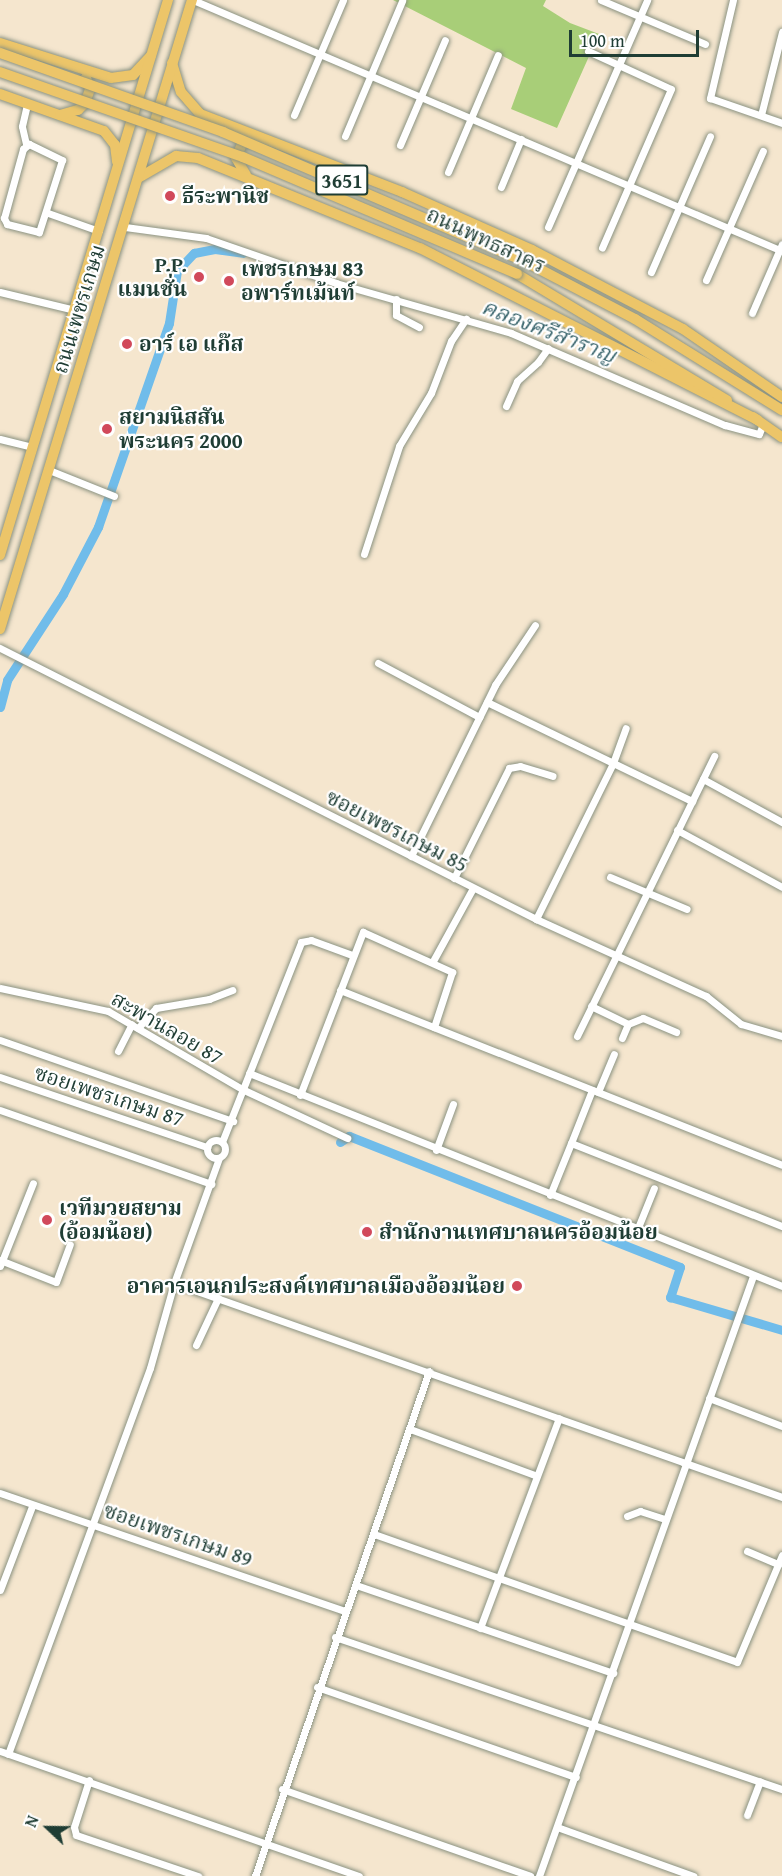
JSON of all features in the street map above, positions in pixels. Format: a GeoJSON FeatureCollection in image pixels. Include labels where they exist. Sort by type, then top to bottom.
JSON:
{"type":"FeatureCollection","features":[{"type":"Feature","properties":{"kind":"main road","name":"ถนนเพชรเกษม"},"geometry":{"type":"LineString","coordinates":[[0,555],[168,0]]}},
{"type":"Feature","properties":{"kind":"main road","name":"ถนนเพชรเกษม"},"geometry":{"type":"LineString","coordinates":[[0,629],[193,0]]}},
{"type":"Feature","properties":{"kind":"main road"},"geometry":{"type":"LineString","coordinates":[[0,44],[77,69],[121,78],[133,75],[153,54]]}},
{"type":"Feature","properties":{"kind":"main road","name":"ถนนพุทธสาคร"},"geometry":{"type":"LineString","coordinates":[[0,53],[157,107],[385,198],[524,261],[635,319],[782,410]]}},
{"type":"Feature","properties":{"kind":"main road"},"geometry":{"type":"LineString","coordinates":[[172,63],[181,92],[192,108],[402,192],[591,279],[682,329],[781,396]]}},
{"type":"Feature","properties":{"kind":"main road"},"geometry":{"type":"LineString","coordinates":[[60,115],[78,110],[89,96],[88,81],[77,69]]}},
{"type":"Feature","properties":{"kind":"main road","name":"ถนนพุทธสาคร"},"geometry":{"type":"LineString","coordinates":[[0,72],[152,123],[345,199],[517,274],[668,361],[760,426],[782,437]]}},
{"type":"Feature","properties":{"kind":"main road"},"geometry":{"type":"LineString","coordinates":[[0,94],[110,136],[117,154],[117,171]]}},
{"type":"Feature","properties":{"kind":"main road"},"geometry":{"type":"LineString","coordinates":[[252,179],[237,164],[237,152],[248,140],[270,141]]}},
{"type":"Feature","properties":{"kind":"main road"},"geometry":{"type":"LineString","coordinates":[[140,177],[162,161],[187,155],[252,179],[420,248],[760,426]]}},
{"type":"Feature","properties":{"kind":"street"},"geometry":{"type":"LineString","coordinates":[[193,0],[781,248],[752,313]]}},
{"type":"Feature","properties":{"kind":"street"},"geometry":{"type":"LineString","coordinates":[[294,115],[343,0]]}},
{"type":"Feature","properties":{"kind":"street"},"geometry":{"type":"LineString","coordinates":[[601,0],[705,45]]}},
{"type":"Feature","properties":{"kind":"street"},"geometry":{"type":"LineString","coordinates":[[548,227],[647,0]]}},
{"type":"Feature","properties":{"kind":"street"},"geometry":{"type":"LineString","coordinates":[[733,0],[709,95],[782,123]]}},
{"type":"Feature","properties":{"kind":"street"},"geometry":{"type":"LineString","coordinates":[[345,136],[402,1]]}},
{"type":"Feature","properties":{"kind":"street"},"geometry":{"type":"LineString","coordinates":[[761,116],[782,32]]}},
{"type":"Feature","properties":{"kind":"street"},"geometry":{"type":"LineString","coordinates":[[400,146],[445,40]]}},
{"type":"Feature","properties":{"kind":"street"},"geometry":{"type":"LineString","coordinates":[[588,51],[671,89],[602,248]]}},
{"type":"Feature","properties":{"kind":"street"},"geometry":{"type":"LineString","coordinates":[[448,172],[498,55]]}},
{"type":"Feature","properties":{"kind":"street"},"geometry":{"type":"LineString","coordinates":[[26,144],[62,160],[48,213],[39,232],[4,221],[15,173],[26,144],[22,126],[27,104]]}},
{"type":"Feature","properties":{"kind":"street"},"geometry":{"type":"LineString","coordinates":[[651,272],[710,136]]}},
{"type":"Feature","properties":{"kind":"street"},"geometry":{"type":"LineString","coordinates":[[501,188],[521,139]]}},
{"type":"Feature","properties":{"kind":"street"},"geometry":{"type":"LineString","coordinates":[[706,280],[763,151]]}},
{"type":"Feature","properties":{"kind":"street"},"geometry":{"type":"LineString","coordinates":[[48,213],[99,231]]}},
{"type":"Feature","properties":{"kind":"street"},"geometry":{"type":"LineString","coordinates":[[125,227],[200,236],[225,248],[466,320],[548,348],[725,425],[760,426]]}},
{"type":"Feature","properties":{"kind":"street"},"geometry":{"type":"LineString","coordinates":[[0,292],[75,310]]}},
{"type":"Feature","properties":{"kind":"street"},"geometry":{"type":"LineString","coordinates":[[396,299],[396,315],[419,327]]}},
{"type":"Feature","properties":{"kind":"street"},"geometry":{"type":"LineString","coordinates":[[364,554],[399,447],[431,393],[451,341],[466,320]]}},
{"type":"Feature","properties":{"kind":"street"},"geometry":{"type":"LineString","coordinates":[[506,406],[516,381],[538,362],[548,348]]}},
{"type":"Feature","properties":{"kind":"street"},"geometry":{"type":"LineString","coordinates":[[0,439],[33,447]]}},
{"type":"Feature","properties":{"kind":"street"},"geometry":{"type":"LineString","coordinates":[[49,470],[114,496]]}},
{"type":"Feature","properties":{"kind":"street"},"geometry":{"type":"LineString","coordinates":[[411,856],[487,702],[535,624]]}},
{"type":"Feature","properties":{"kind":"street","name":"ซอยเพชรเกษม 85"},"geometry":{"type":"LineString","coordinates":[[0,648],[473,888],[614,957],[706,996],[741,1024],[782,1036]]}},
{"type":"Feature","properties":{"kind":"street"},"geometry":{"type":"LineString","coordinates":[[378,663],[479,717]]}},
{"type":"Feature","properties":{"kind":"street"},"geometry":{"type":"LineString","coordinates":[[487,702],[692,801]]}},
{"type":"Feature","properties":{"kind":"street"},"geometry":{"type":"LineString","coordinates":[[536,919],[613,763],[626,728]]}},
{"type":"Feature","properties":{"kind":"street"},"geometry":{"type":"LineString","coordinates":[[577,1036],[714,756]]}},
{"type":"Feature","properties":{"kind":"street"},"geometry":{"type":"LineString","coordinates":[[454,878],[509,768],[520,766],[552,777]]}},
{"type":"Feature","properties":{"kind":"street"},"geometry":{"type":"LineString","coordinates":[[703,779],[782,822]]}},
{"type":"Feature","properties":{"kind":"street"},"geometry":{"type":"LineString","coordinates":[[677,830],[782,887]]}},
{"type":"Feature","properties":{"kind":"street"},"geometry":{"type":"LineString","coordinates":[[610,877],[687,909]]}},
{"type":"Feature","properties":{"kind":"street"},"geometry":{"type":"LineString","coordinates":[[433,961],[473,888]]}},
{"type":"Feature","properties":{"kind":"street"},"geometry":{"type":"LineString","coordinates":[[300,1095],[352,955],[363,932],[433,961],[453,975],[434,1027]]}},
{"type":"Feature","properties":{"kind":"street"},"geometry":{"type":"LineString","coordinates":[[8,1754],[91,1523],[150,1368],[174,1283],[219,1158],[225,1150],[222,1142],[233,1121],[249,1073],[301,942],[311,940],[352,955]]}},
{"type":"Feature","properties":{"kind":"street","name":"สะพานลอย 87"},"geometry":{"type":"LineString","coordinates":[[0,988],[98,1007],[244,1090],[347,1138]]}},
{"type":"Feature","properties":{"kind":"street"},"geometry":{"type":"LineString","coordinates":[[118,1051],[135,1026],[156,1008],[209,999],[232,990]]}},
{"type":"Feature","properties":{"kind":"street"},"geometry":{"type":"LineString","coordinates":[[340,990],[782,1165]]}},
{"type":"Feature","properties":{"kind":"street"},"geometry":{"type":"LineString","coordinates":[[591,1006],[628,1024]]}},
{"type":"Feature","properties":{"kind":"street"},"geometry":{"type":"LineString","coordinates":[[622,1038],[628,1024],[643,1018],[676,1032]]}},
{"type":"Feature","properties":{"kind":"street"},"geometry":{"type":"LineString","coordinates":[[0,1040],[233,1121]]}},
{"type":"Feature","properties":{"kind":"street"},"geometry":{"type":"LineString","coordinates":[[550,1195],[571,1143],[615,1054]]}},
{"type":"Feature","properties":{"kind":"street"},"geometry":{"type":"LineString","coordinates":[[249,1073],[436,1150],[782,1286]]}},
{"type":"Feature","properties":{"kind":"street","name":"ซอยเพชรเกษม 87"},"geometry":{"type":"LineString","coordinates":[[0,1077],[207,1147]]}},
{"type":"Feature","properties":{"kind":"street"},"geometry":{"type":"LineString","coordinates":[[436,1150],[453,1104]]}},
{"type":"Feature","properties":{"kind":"street"},"geometry":{"type":"LineString","coordinates":[[0,1110],[211,1184]]}},
{"type":"Feature","properties":{"kind":"street"},"geometry":{"type":"LineString","coordinates":[[219,1158],[211,1156],[207,1147],[213,1140],[222,1142]]}},
{"type":"Feature","properties":{"kind":"street"},"geometry":{"type":"LineString","coordinates":[[571,1143],[782,1226]]}},
{"type":"Feature","properties":{"kind":"street"},"geometry":{"type":"LineString","coordinates":[[33,1184],[1,1262],[56,1282],[70,1244]]}},
{"type":"Feature","properties":{"kind":"street"},"geometry":{"type":"LineString","coordinates":[[637,1230],[654,1188]]}},
{"type":"Feature","properties":{"kind":"street"},"geometry":{"type":"LineString","coordinates":[[539,1876],[613,1673],[684,1464],[753,1276]]}},
{"type":"Feature","properties":{"kind":"street"},"geometry":{"type":"LineString","coordinates":[[174,1283],[782,1497]]}},
{"type":"Feature","properties":{"kind":"street"},"geometry":{"type":"LineString","coordinates":[[196,1345],[218,1298]]}},
{"type":"Feature","properties":{"kind":"street"},"geometry":{"type":"LineString","coordinates":[[255,1876],[317,1687],[344,1611],[356,1585],[429,1371]]}},
{"type":"Feature","properties":{"kind":"street"},"geometry":{"type":"LineString","coordinates":[[708,1398],[782,1426]]}},
{"type":"Feature","properties":{"kind":"street"},"geometry":{"type":"LineString","coordinates":[[480,1629],[559,1418]]}},
{"type":"Feature","properties":{"kind":"street"},"geometry":{"type":"LineString","coordinates":[[410,1429],[537,1476]]}},
{"type":"Feature","properties":{"kind":"street","name":"ซอยเพชรเกษม 89"},"geometry":{"type":"LineString","coordinates":[[0,1493],[32,1506],[91,1523],[344,1611]]}},
{"type":"Feature","properties":{"kind":"street"},"geometry":{"type":"LineString","coordinates":[[0,1590],[32,1506]]}},
{"type":"Feature","properties":{"kind":"street"},"geometry":{"type":"LineString","coordinates":[[627,1516],[640,1511],[665,1519]]}},
{"type":"Feature","properties":{"kind":"street"},"geometry":{"type":"LineString","coordinates":[[374,1534],[738,1662],[782,1555]]}},
{"type":"Feature","properties":{"kind":"street"},"geometry":{"type":"LineString","coordinates":[[747,1551],[778,1564]]}},
{"type":"Feature","properties":{"kind":"street"},"geometry":{"type":"LineString","coordinates":[[356,1585],[613,1673]]}},
{"type":"Feature","properties":{"kind":"street"},"geometry":{"type":"LineString","coordinates":[[335,1636],[782,1789]]}},
{"type":"Feature","properties":{"kind":"street"},"geometry":{"type":"LineString","coordinates":[[317,1687],[576,1777]]}},
{"type":"Feature","properties":{"kind":"street"},"geometry":{"type":"LineString","coordinates":[[0,1751],[89,1780],[359,1876]]}},
{"type":"Feature","properties":{"kind":"street"},"geometry":{"type":"LineString","coordinates":[[89,1780],[74,1827],[76,1835],[198,1876]]}},
{"type":"Feature","properties":{"kind":"street"},"geometry":{"type":"LineString","coordinates":[[747,1815],[760,1781]]}},
{"type":"Feature","properties":{"kind":"street"},"geometry":{"type":"LineString","coordinates":[[282,1789],[530,1876]]}},
{"type":"Feature","properties":{"kind":"street"},"geometry":{"type":"LineString","coordinates":[[557,1827],[693,1876]]}},
{"type":"Feature","properties":{"kind":"green space"},"geometry":{"type":"Polygon","coordinates":[[[393,0],[546,0],[543,6],[570,23],[599,34],[557,128],[511,109],[526,68],[393,0]]]}},
{"type":"Feature","properties":{"kind":"waterway"},"geometry":{"type":"LineString","coordinates":[[0,707],[7,680],[63,594],[98,527],[169,323],[177,271],[194,253],[215,249],[243,253]]}},
{"type":"Feature","properties":{"kind":"waterway"},"geometry":{"type":"LineString","coordinates":[[340,1142],[349,1136],[680,1267],[670,1297],[782,1330]]}},
{"type":"Feature","properties":{"kind":"place","name":"ธีระพานิช"},"geometry":{"type":"Point","coordinates":[170,196]}},
{"type":"Feature","properties":{"kind":"place","name":"P.P. แมนชั่น"},"geometry":{"type":"Point","coordinates":[199,277]}},
{"type":"Feature","properties":{"kind":"place","name":"เพชรเกษม 83 อพาร์ทเม้นท์"},"geometry":{"type":"Point","coordinates":[229,281]}},
{"type":"Feature","properties":{"kind":"place","name":"อาร์ เอ แก๊ส"},"geometry":{"type":"Point","coordinates":[127,344]}},
{"type":"Feature","properties":{"kind":"place","name":"สยามนิสสัน พระนคร 2000"},"geometry":{"type":"Point","coordinates":[107,429]}},
{"type":"Feature","properties":{"kind":"place","name":"เวทีมวยสยาม (อ้อมน้อย)"},"geometry":{"type":"Point","coordinates":[47,1220]}},
{"type":"Feature","properties":{"kind":"place","name":"สำนักงานเทศบาลนครอ้อมน้อย"},"geometry":{"type":"Point","coordinates":[367,1232]}},
{"type":"Feature","properties":{"kind":"place","name":"อาคารเอนกประสงค์เทศบาลเมืองอ้อมน้อย"},"geometry":{"type":"Point","coordinates":[517,1286]}},
{"type":"Feature","properties":{"kind":"water label","name":"คลองศรีสำราญ"},"geometry":{"type":"Point","coordinates":[549,331]}}]}
